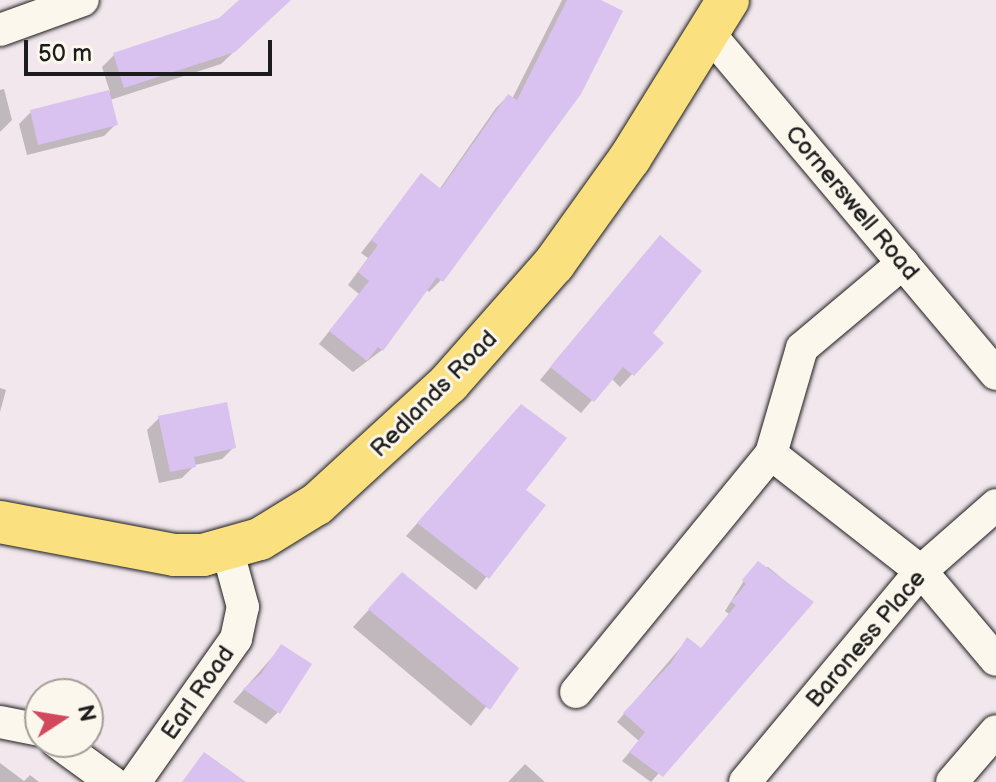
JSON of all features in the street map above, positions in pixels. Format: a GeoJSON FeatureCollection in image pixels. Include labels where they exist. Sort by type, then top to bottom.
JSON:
{"type":"FeatureCollection","features":[{"type":"Feature","properties":{"kind":"main road","name":"Redlands Road"},"geometry":{"type":"LineString","coordinates":[[0,522],[175,555],[228,552],[317,504],[389,442],[509,320],[590,218],[718,16]]}},
{"type":"Feature","properties":{"kind":"street"},"geometry":{"type":"LineString","coordinates":[[0,30],[33,9],[83,0]]}},
{"type":"Feature","properties":{"kind":"street","name":"Cornerswell Road"},"geometry":{"type":"LineString","coordinates":[[718,16],[903,263],[996,374]]}},
{"type":"Feature","properties":{"kind":"street"},"geometry":{"type":"LineString","coordinates":[[576,692],[771,454],[802,348],[903,263]]}},
{"type":"Feature","properties":{"kind":"street"},"geometry":{"type":"LineString","coordinates":[[771,454],[921,571],[996,660]]}},
{"type":"Feature","properties":{"kind":"street","name":"Baroness Place"},"geometry":{"type":"LineString","coordinates":[[745,782],[921,571],[996,505]]}},
{"type":"Feature","properties":{"kind":"street","name":"Earl Road"},"geometry":{"type":"LineString","coordinates":[[135,782],[240,630],[243,607],[228,552]]}},
{"type":"Feature","properties":{"kind":"street"},"geometry":{"type":"LineString","coordinates":[[0,722],[24,727]]}},
{"type":"Feature","properties":{"kind":"street"},"geometry":{"type":"LineString","coordinates":[[952,782],[996,731]]}},
{"type":"Feature","properties":{"kind":"street"},"geometry":{"type":"LineString","coordinates":[[79,758],[112,782]]}},
{"type":"Feature","properties":{"kind":"building"},"geometry":{"type":"Polygon","coordinates":[[[239,0],[291,0],[235,52],[124,88],[113,53],[219,18],[239,0]]]}},
{"type":"Feature","properties":{"kind":"building"},"geometry":{"type":"Polygon","coordinates":[[[567,0],[601,0],[623,11],[581,94],[443,282],[437,277],[383,351],[378,347],[367,361],[329,331],[369,281],[358,272],[378,245],[371,240],[421,173],[441,189],[508,94],[517,100],[567,0]]]}},
{"type":"Feature","properties":{"kind":"building"},"geometry":{"type":"Polygon","coordinates":[[[109,90],[118,125],[38,145],[30,110],[109,90]]]}},
{"type":"Feature","properties":{"kind":"building"},"geometry":{"type":"Polygon","coordinates":[[[660,235],[702,271],[653,333],[664,343],[634,376],[623,367],[594,402],[550,367],[660,235]]]}},
{"type":"Feature","properties":{"kind":"building"},"geometry":{"type":"Polygon","coordinates":[[[227,402],[236,448],[194,457],[196,467],[170,472],[158,416],[227,402]]]}},
{"type":"Feature","properties":{"kind":"building"},"geometry":{"type":"Polygon","coordinates":[[[521,404],[567,438],[526,490],[546,505],[489,579],[417,523],[521,404]]]}},
{"type":"Feature","properties":{"kind":"building"},"geometry":{"type":"Polygon","coordinates":[[[758,561],[814,602],[663,777],[629,752],[645,732],[623,713],[671,663],[687,637],[701,648],[736,605],[731,602],[746,584],[742,580],[758,561]]]}},
{"type":"Feature","properties":{"kind":"building"},"geometry":{"type":"Polygon","coordinates":[[[402,572],[519,668],[490,710],[368,609],[402,572]]]}},
{"type":"Feature","properties":{"kind":"building"},"geometry":{"type":"Polygon","coordinates":[[[281,644],[312,664],[280,714],[243,689],[261,674],[281,644]]]}},
{"type":"Feature","properties":{"kind":"building"},"geometry":{"type":"Polygon","coordinates":[[[204,752],[246,782],[182,782],[204,752]]]}}]}
